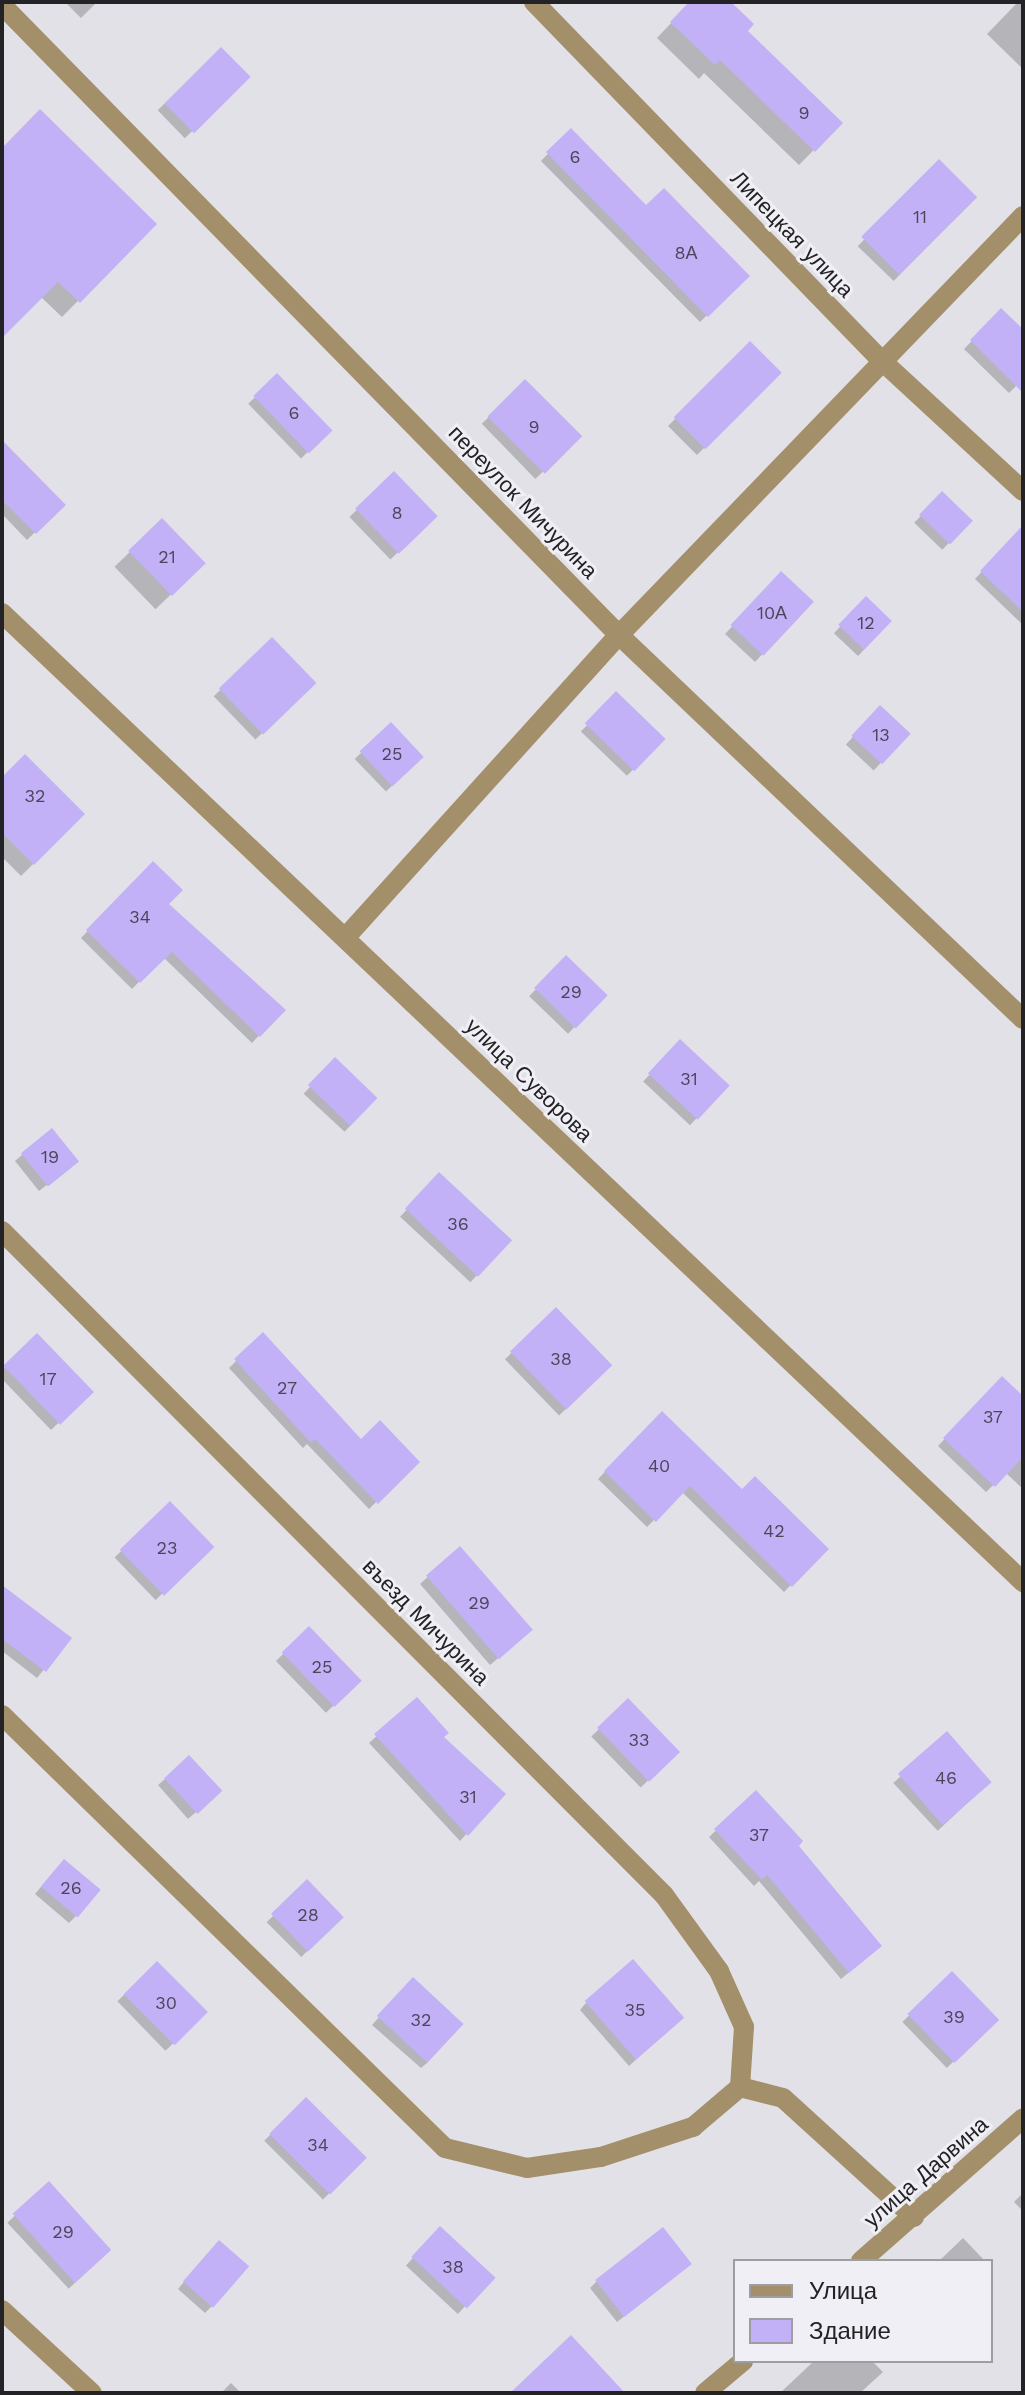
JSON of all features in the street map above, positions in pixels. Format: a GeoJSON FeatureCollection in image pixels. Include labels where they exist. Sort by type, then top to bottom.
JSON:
{"type":"FeatureCollection","features":[{"type":"Feature","properties":{"kind":"street","name":"Липецкая улица"},"geometry":{"type":"LineString","coordinates":[[534,2],[881,360],[1023,491]]}},
{"type":"Feature","properties":{"kind":"street","name":"переулок Мичурина"},"geometry":{"type":"LineString","coordinates":[[2,5],[619,635],[1023,1019]]}},
{"type":"Feature","properties":{"kind":"street"},"geometry":{"type":"LineString","coordinates":[[345,938],[619,635],[1023,216]]}},
{"type":"Feature","properties":{"kind":"street","name":"улица Суворова"},"geometry":{"type":"LineString","coordinates":[[2,613],[1023,1582]]}},
{"type":"Feature","properties":{"kind":"street","name":"въезд Мичурина"},"geometry":{"type":"LineString","coordinates":[[2,1231],[664,1895],[719,1971],[744,2027],[740,2087]]}},
{"type":"Feature","properties":{"kind":"street"},"geometry":{"type":"LineString","coordinates":[[2,1715],[445,2148],[527,2168],[601,2157],[693,2127],[740,2087],[783,2098],[914,2217]]}},
{"type":"Feature","properties":{"kind":"street","name":"улица Дарвина"},"geometry":{"type":"LineString","coordinates":[[863,2259],[1023,2118]]}},
{"type":"Feature","properties":{"kind":"street"},"geometry":{"type":"LineString","coordinates":[[2,2310],[92,2393]]}},
{"type":"Feature","properties":{"kind":"street"},"geometry":{"type":"LineString","coordinates":[[705,2393],[741,2363]]}},
{"type":"Feature","properties":{"kind":"building"},"geometry":{"type":"Polygon","coordinates":[[[689,2],[731,2],[754,24],[748,31],[843,123],[815,152],[720,60],[715,65],[670,22],[689,2]]]}},
{"type":"Feature","properties":{"kind":"building"},"geometry":{"type":"Polygon","coordinates":[[[221,47],[251,77],[194,133],[164,104],[221,47]]]}},
{"type":"Feature","properties":{"kind":"building"},"geometry":{"type":"Polygon","coordinates":[[[40,109],[157,224],[80,303],[58,282],[2,338],[2,148],[40,109]]]}},
{"type":"Feature","properties":{"kind":"building"},"geometry":{"type":"Polygon","coordinates":[[[571,128],[646,205],[664,188],[750,276],[708,317],[546,152],[571,128]]]}},
{"type":"Feature","properties":{"kind":"building"},"geometry":{"type":"Polygon","coordinates":[[[939,159],[977,197],[899,275],[861,237],[939,159]]]}},
{"type":"Feature","properties":{"kind":"building"},"geometry":{"type":"Polygon","coordinates":[[[1001,308],[1023,329],[1023,393],[970,340],[1001,308]]]}},
{"type":"Feature","properties":{"kind":"building"},"geometry":{"type":"Polygon","coordinates":[[[750,341],[782,373],[705,449],[674,417],[750,341]]]}},
{"type":"Feature","properties":{"kind":"building"},"geometry":{"type":"Polygon","coordinates":[[[277,373],[333,431],[309,453],[253,396],[277,373]]]}},
{"type":"Feature","properties":{"kind":"building"},"geometry":{"type":"Polygon","coordinates":[[[525,379],[582,436],[545,474],[488,416],[525,379]]]}},
{"type":"Feature","properties":{"kind":"building"},"geometry":{"type":"Polygon","coordinates":[[[2,440],[66,505],[36,534],[2,500],[2,440]]]}},
{"type":"Feature","properties":{"kind":"building"},"geometry":{"type":"Polygon","coordinates":[[[394,471],[438,516],[399,554],[355,509],[394,471]]]}},
{"type":"Feature","properties":{"kind":"building"},"geometry":{"type":"Polygon","coordinates":[[[942,491],[973,521],[950,545],[919,515],[942,491]]]}},
{"type":"Feature","properties":{"kind":"building"},"geometry":{"type":"Polygon","coordinates":[[[162,518],[206,563],[172,596],[128,551],[162,518]]]}},
{"type":"Feature","properties":{"kind":"building"},"geometry":{"type":"Polygon","coordinates":[[[1023,525],[1023,612],[980,571],[1023,525]]]}},
{"type":"Feature","properties":{"kind":"building"},"geometry":{"type":"Polygon","coordinates":[[[781,571],[814,602],[763,656],[731,625],[781,571]]]}},
{"type":"Feature","properties":{"kind":"building"},"geometry":{"type":"Polygon","coordinates":[[[866,596],[892,621],[864,650],[838,625],[866,596]]]}},
{"type":"Feature","properties":{"kind":"building"},"geometry":{"type":"Polygon","coordinates":[[[272,637],[316,683],[263,734],[219,688],[272,637]]]}},
{"type":"Feature","properties":{"kind":"building"},"geometry":{"type":"Polygon","coordinates":[[[616,691],[666,739],[634,771],[585,723],[616,691]]]}},
{"type":"Feature","properties":{"kind":"building"},"geometry":{"type":"Polygon","coordinates":[[[880,705],[911,734],[882,764],[851,736],[880,705]]]}},
{"type":"Feature","properties":{"kind":"building"},"geometry":{"type":"Polygon","coordinates":[[[391,722],[424,757],[392,786],[360,751],[391,722]]]}},
{"type":"Feature","properties":{"kind":"building"},"geometry":{"type":"Polygon","coordinates":[[[25,754],[85,814],[34,865],[2,833],[2,777],[25,754]]]}},
{"type":"Feature","properties":{"kind":"building"},"geometry":{"type":"Polygon","coordinates":[[[153,861],[183,890],[169,904],[286,1010],[260,1037],[172,952],[140,983],[86,930],[153,861]]]}},
{"type":"Feature","properties":{"kind":"building"},"geometry":{"type":"Polygon","coordinates":[[[566,955],[608,995],[576,1028],[534,988],[566,955]]]}},
{"type":"Feature","properties":{"kind":"building"},"geometry":{"type":"Polygon","coordinates":[[[680,1039],[730,1085],[698,1120],[648,1073],[680,1039]]]}},
{"type":"Feature","properties":{"kind":"building"},"geometry":{"type":"Polygon","coordinates":[[[335,1057],[377,1098],[350,1126],[308,1085],[335,1057]]]}},
{"type":"Feature","properties":{"kind":"building"},"geometry":{"type":"Polygon","coordinates":[[[52,1128],[79,1161],[48,1187],[21,1153],[52,1128]]]}},
{"type":"Feature","properties":{"kind":"building"},"geometry":{"type":"Polygon","coordinates":[[[439,1172],[512,1240],[478,1277],[405,1209],[439,1172]]]}},
{"type":"Feature","properties":{"kind":"building"},"geometry":{"type":"Polygon","coordinates":[[[556,1307],[612,1365],[566,1410],[510,1351],[556,1307]]]}},
{"type":"Feature","properties":{"kind":"building"},"geometry":{"type":"Polygon","coordinates":[[[263,1332],[361,1439],[380,1420],[420,1462],[378,1504],[315,1439],[311,1443],[234,1359],[263,1332]]]}},
{"type":"Feature","properties":{"kind":"building"},"geometry":{"type":"Polygon","coordinates":[[[37,1333],[94,1392],[60,1425],[3,1366],[37,1333]]]}},
{"type":"Feature","properties":{"kind":"building"},"geometry":{"type":"Polygon","coordinates":[[[1002,1376],[1023,1396],[1023,1457],[995,1487],[943,1438],[1002,1376]]]}},
{"type":"Feature","properties":{"kind":"building"},"geometry":{"type":"Polygon","coordinates":[[[662,1411],[742,1489],[755,1476],[829,1549],[792,1587],[690,1486],[656,1522],[604,1471],[662,1411]]]}},
{"type":"Feature","properties":{"kind":"building"},"geometry":{"type":"Polygon","coordinates":[[[170,1501],[214,1547],[164,1596],[120,1550],[170,1501]]]}},
{"type":"Feature","properties":{"kind":"building"},"geometry":{"type":"Polygon","coordinates":[[[460,1546],[533,1630],[499,1659],[426,1576],[460,1546]]]}},
{"type":"Feature","properties":{"kind":"building"},"geometry":{"type":"Polygon","coordinates":[[[2,1585],[72,1638],[46,1672],[2,1639],[2,1585]]]}},
{"type":"Feature","properties":{"kind":"building"},"geometry":{"type":"Polygon","coordinates":[[[309,1626],[362,1681],[334,1707],[282,1652],[309,1626]]]}},
{"type":"Feature","properties":{"kind":"building"},"geometry":{"type":"Polygon","coordinates":[[[417,1697],[449,1733],[444,1737],[506,1794],[468,1836],[374,1734],[417,1697]]]}},
{"type":"Feature","properties":{"kind":"building"},"geometry":{"type":"Polygon","coordinates":[[[628,1698],[680,1752],[649,1782],[597,1728],[628,1698]]]}},
{"type":"Feature","properties":{"kind":"building"},"geometry":{"type":"Polygon","coordinates":[[[947,1731],[992,1782],[943,1825],[898,1774],[947,1731]]]}},
{"type":"Feature","properties":{"kind":"building"},"geometry":{"type":"Polygon","coordinates":[[[189,1755],[222,1791],[198,1814],[164,1778],[189,1755]]]}},
{"type":"Feature","properties":{"kind":"building"},"geometry":{"type":"Polygon","coordinates":[[[756,1790],[803,1841],[799,1846],[882,1946],[849,1973],[767,1875],[762,1880],[714,1829],[756,1790]]]}},
{"type":"Feature","properties":{"kind":"building"},"geometry":{"type":"Polygon","coordinates":[[[64,1859],[101,1890],[78,1917],[41,1887],[64,1859]]]}},
{"type":"Feature","properties":{"kind":"building"},"geometry":{"type":"Polygon","coordinates":[[[307,1879],[344,1917],[308,1952],[271,1914],[307,1879]]]}},
{"type":"Feature","properties":{"kind":"building"},"geometry":{"type":"Polygon","coordinates":[[[633,1959],[684,2018],[636,2060],[585,2001],[633,1959]]]}},
{"type":"Feature","properties":{"kind":"building"},"geometry":{"type":"Polygon","coordinates":[[[157,1961],[208,2012],[175,2045],[124,1994],[157,1961]]]}},
{"type":"Feature","properties":{"kind":"building"},"geometry":{"type":"Polygon","coordinates":[[[952,1971],[999,2020],[955,2063],[907,2014],[952,1971]]]}},
{"type":"Feature","properties":{"kind":"building"},"geometry":{"type":"Polygon","coordinates":[[[413,1977],[463,2024],[427,2063],[377,2016],[413,1977]]]}},
{"type":"Feature","properties":{"kind":"building"},"geometry":{"type":"Polygon","coordinates":[[[306,2097],[367,2158],[330,2195],[269,2134],[306,2097]]]}},
{"type":"Feature","properties":{"kind":"building"},"geometry":{"type":"Polygon","coordinates":[[[49,2181],[111,2250],[75,2283],[13,2214],[49,2181]]]}},
{"type":"Feature","properties":{"kind":"building"},"geometry":{"type":"Polygon","coordinates":[[[440,2226],[496,2278],[467,2309],[411,2257],[440,2226]]]}},
{"type":"Feature","properties":{"kind":"building"},"geometry":{"type":"Polygon","coordinates":[[[663,2227],[692,2264],[624,2317],[595,2280],[663,2227]]]}},
{"type":"Feature","properties":{"kind":"building"},"geometry":{"type":"Polygon","coordinates":[[[219,2240],[249,2266],[213,2308],[183,2282],[219,2240]]]}},
{"type":"Feature","properties":{"kind":"building"},"geometry":{"type":"Polygon","coordinates":[[[571,2335],[625,2393],[510,2393],[571,2335]]]}}]}
